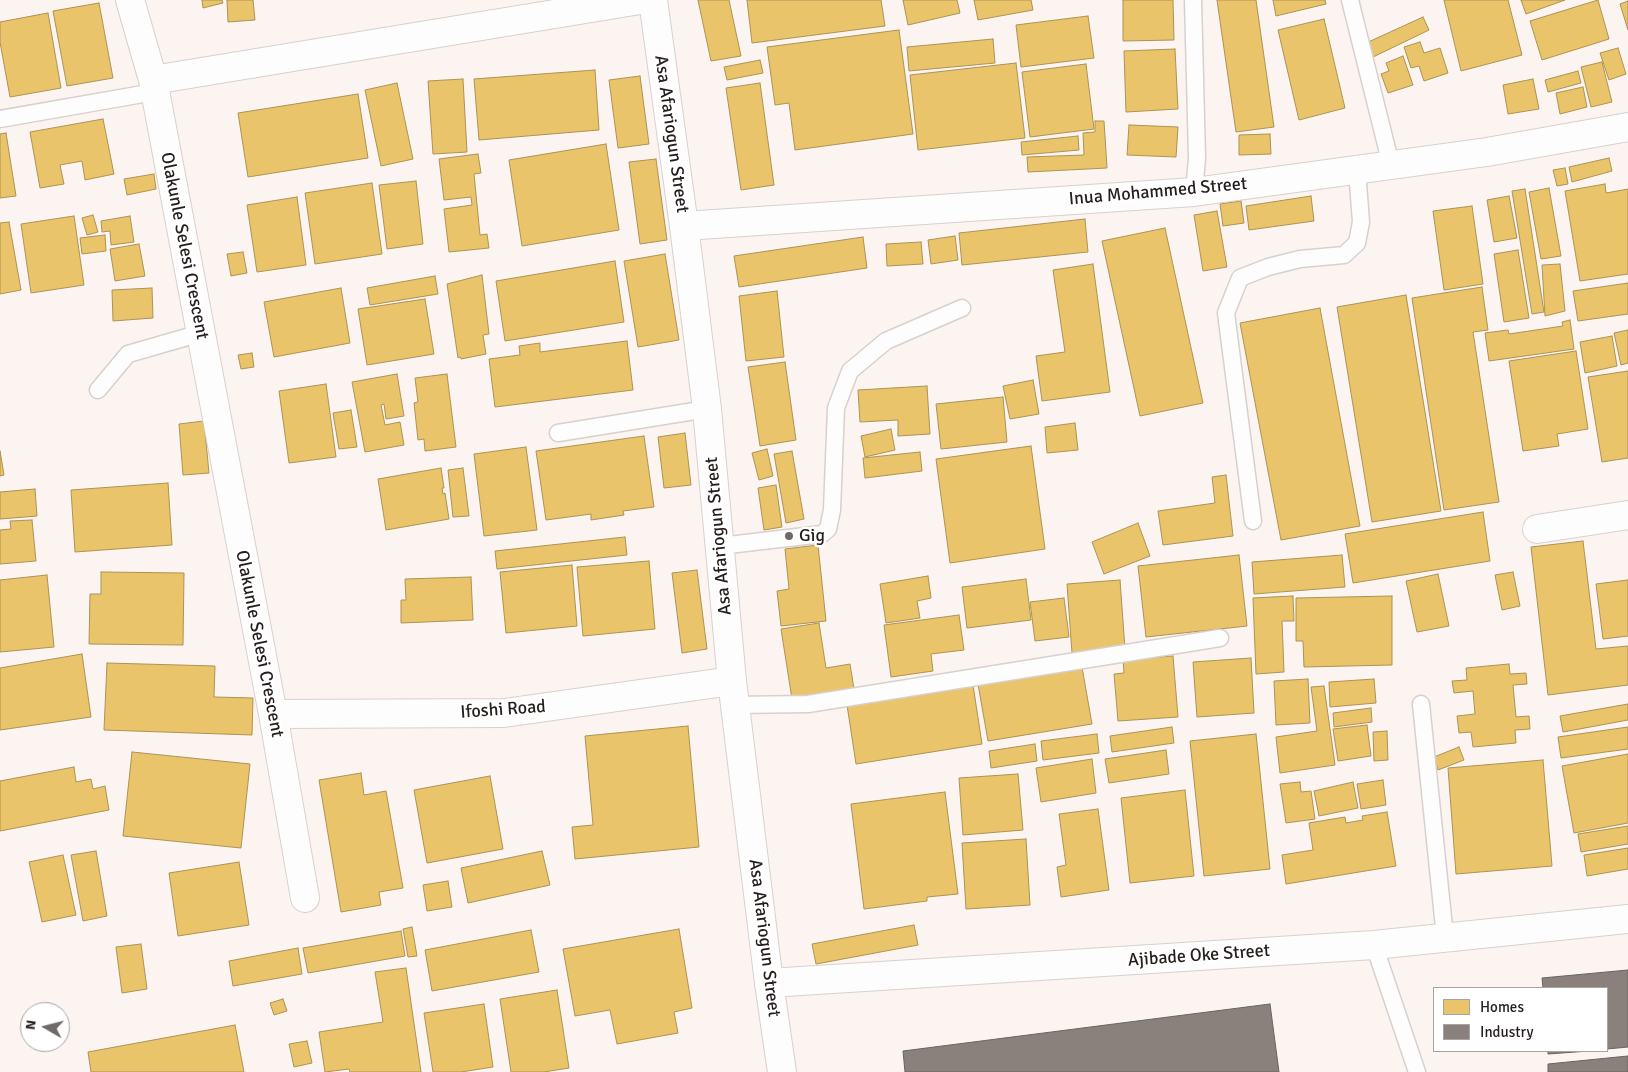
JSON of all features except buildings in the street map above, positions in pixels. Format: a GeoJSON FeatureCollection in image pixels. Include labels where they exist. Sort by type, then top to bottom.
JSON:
{"type":"FeatureCollection","features":[{"type":"Feature","properties":{"kind":"street","name":"Olakunle Selesi Crescent"},"geometry":{"type":"LineString","coordinates":[[130,0],[154,85],[273,714],[304,898]]}},
{"type":"Feature","properties":{"kind":"street"},"geometry":{"type":"LineString","coordinates":[[154,85],[640,0]]}},
{"type":"Feature","properties":{"kind":"street","name":"Asa Afariogun Street"},"geometry":{"type":"LineString","coordinates":[[653,0],[708,409],[734,693],[769,983],[782,1072]]}},
{"type":"Feature","properties":{"kind":"street","name":"Inua Mohammed Street"},"geometry":{"type":"LineString","coordinates":[[684,226],[1194,192],[1487,152],[1628,127]]}},
{"type":"Feature","properties":{"kind":"street"},"geometry":{"type":"LineString","coordinates":[[1537,529],[1628,515]]}},
{"type":"Feature","properties":{"kind":"street","name":"Ifoshi Road"},"geometry":{"type":"LineString","coordinates":[[273,714],[504,713],[734,693]]}},
{"type":"Feature","properties":{"kind":"street","name":"Ajibade Oke Street"},"geometry":{"type":"LineString","coordinates":[[769,983],[1374,945],[1628,919]]}},
{"type":"Feature","properties":{"kind":"lane"},"geometry":{"type":"LineString","coordinates":[[1193,0],[1197,158],[1194,192]]}},
{"type":"Feature","properties":{"kind":"lane"},"geometry":{"type":"LineString","coordinates":[[1350,0],[1391,165]]}},
{"type":"Feature","properties":{"kind":"lane"},"geometry":{"type":"LineString","coordinates":[[0,118],[143,94],[154,85]]}},
{"type":"Feature","properties":{"kind":"lane"},"geometry":{"type":"LineString","coordinates":[[1253,522],[1226,313],[1240,278],[1268,267],[1300,259],[1344,255],[1357,243],[1361,222],[1357,170]]}},
{"type":"Feature","properties":{"kind":"lane"},"geometry":{"type":"LineString","coordinates":[[720,546],[822,534],[828,529],[832,510],[836,408],[850,371],[886,341],[962,308]]}},
{"type":"Feature","properties":{"kind":"lane"},"geometry":{"type":"LineString","coordinates":[[98,390],[128,354],[201,334]]}},
{"type":"Feature","properties":{"kind":"lane"},"geometry":{"type":"LineString","coordinates":[[558,433],[708,409]]}},
{"type":"Feature","properties":{"kind":"lane"},"geometry":{"type":"LineString","coordinates":[[734,693],[808,704],[1220,638]]}},
{"type":"Feature","properties":{"kind":"lane"},"geometry":{"type":"LineString","coordinates":[[1421,704],[1444,937]]}},
{"type":"Feature","properties":{"kind":"lane"},"geometry":{"type":"LineString","coordinates":[[1374,945],[1417,1072]]}},
{"type":"Feature","properties":{"kind":"place","name":"Gig"},"geometry":{"type":"Point","coordinates":[789,536]}}]}
